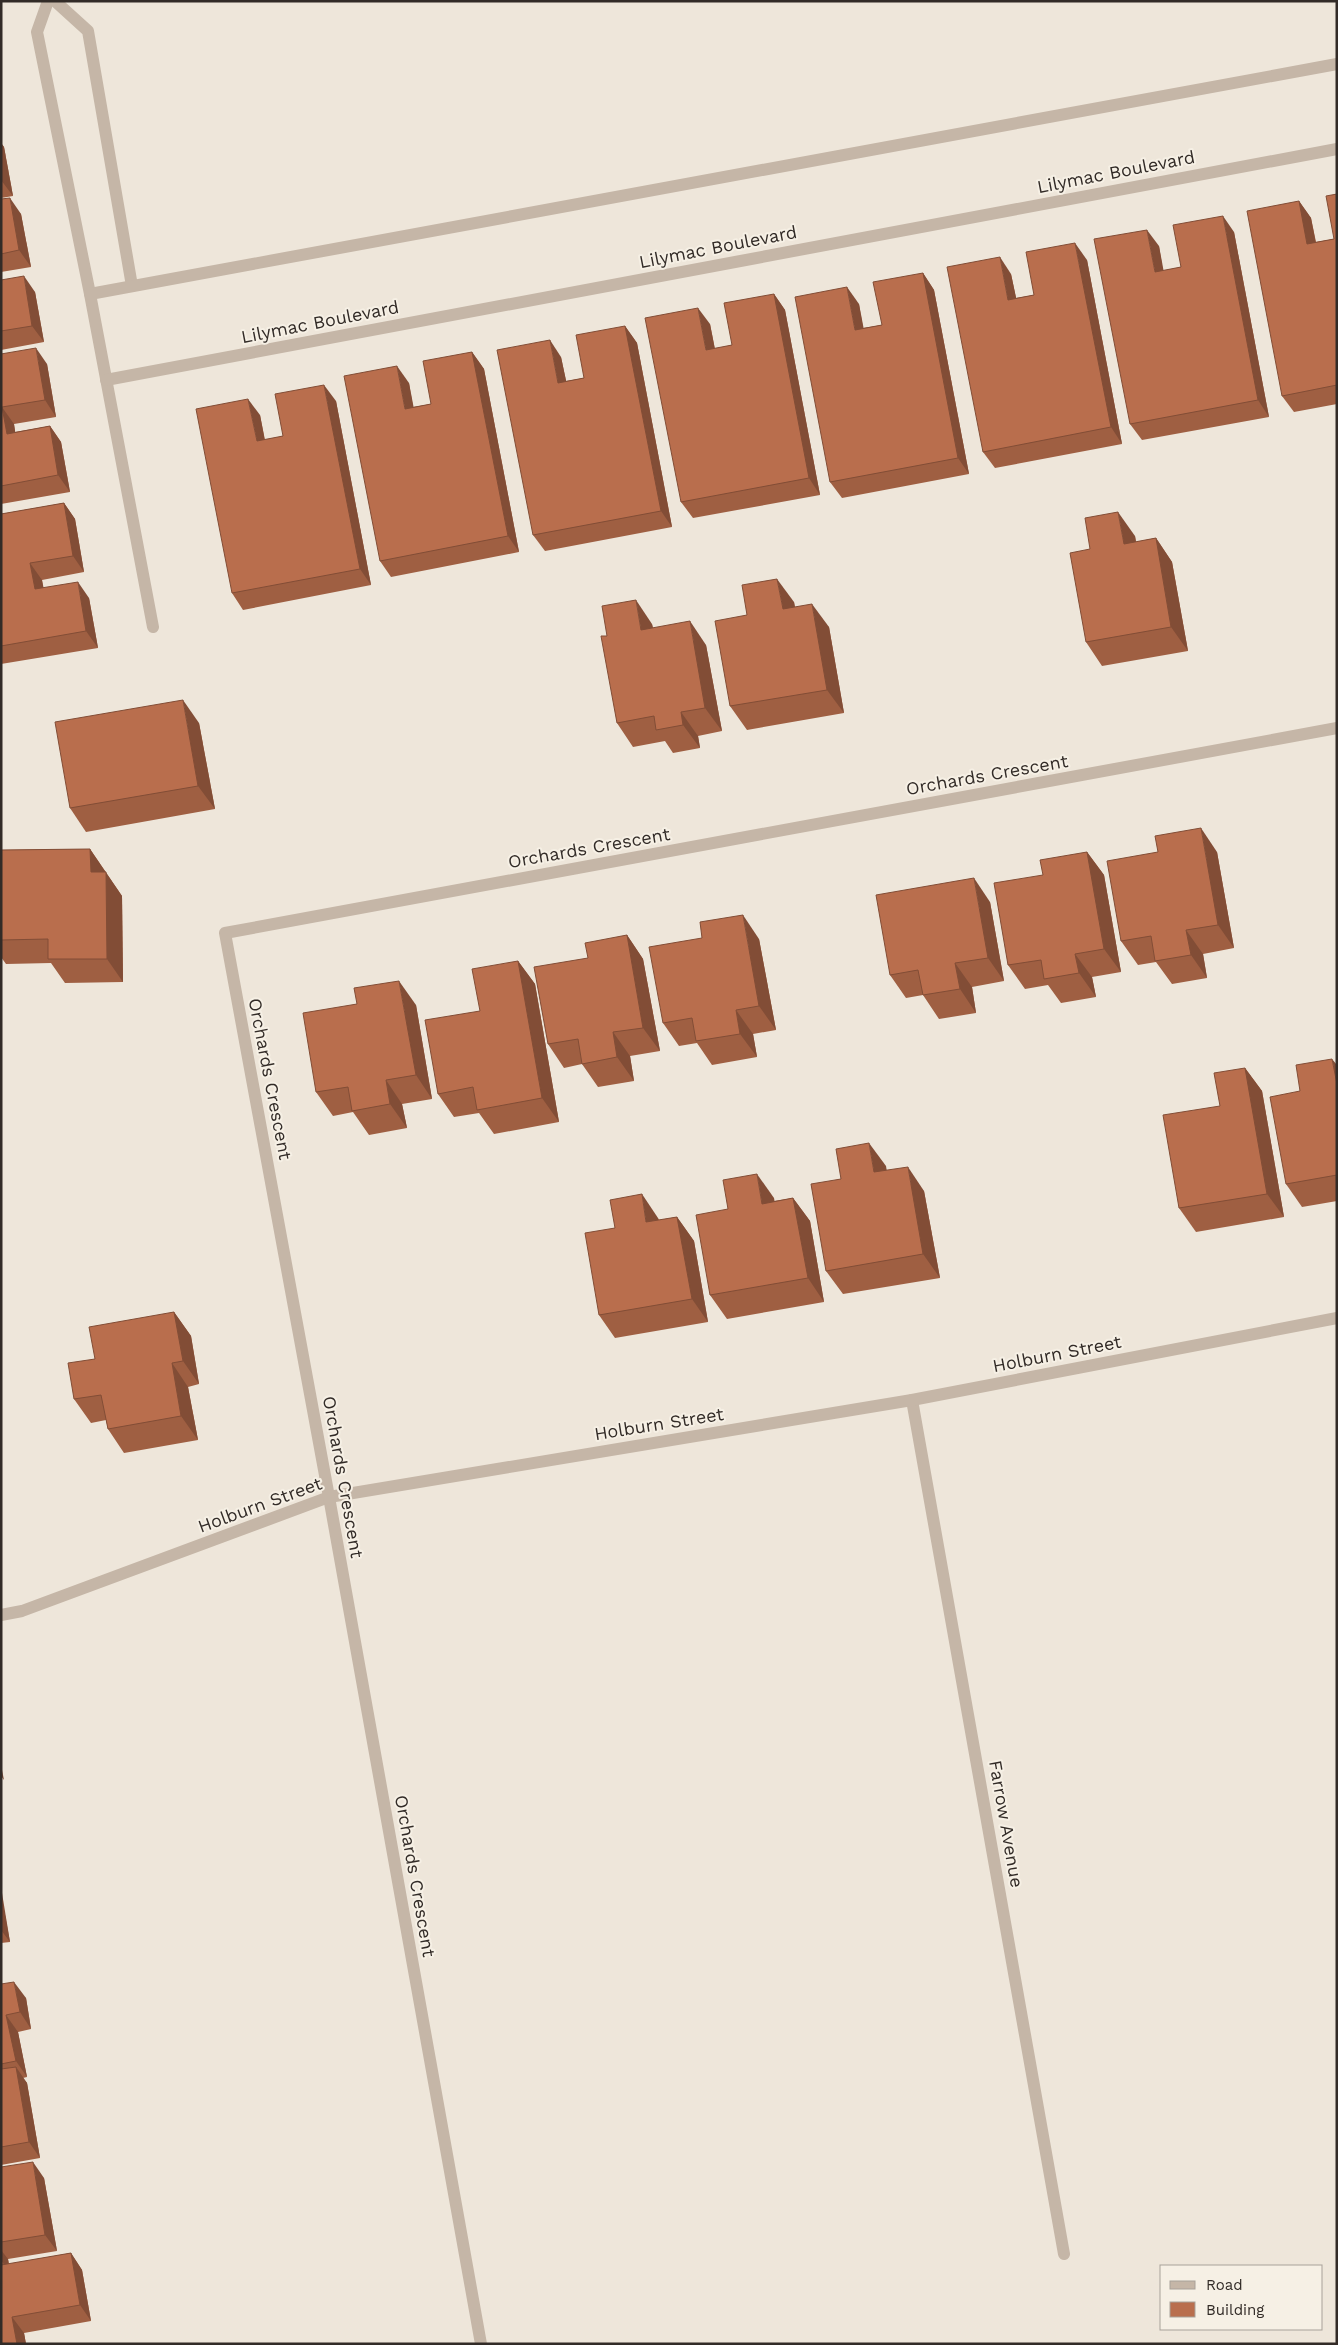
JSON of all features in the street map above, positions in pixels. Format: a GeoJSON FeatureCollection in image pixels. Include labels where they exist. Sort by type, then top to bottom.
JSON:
{"type":"FeatureCollection","features":[{"type":"Feature","properties":{"kind":"street"},"geometry":{"type":"LineString","coordinates":[[48,1],[38,32],[153,627]]}},
{"type":"Feature","properties":{"kind":"street"},"geometry":{"type":"LineString","coordinates":[[55,1],[88,31],[132,286]]}},
{"type":"Feature","properties":{"kind":"street"},"geometry":{"type":"LineString","coordinates":[[90,294],[1337,64]]}},
{"type":"Feature","properties":{"kind":"street","name":"Lilymac Boulevard"},"geometry":{"type":"LineString","coordinates":[[106,380],[1337,149]]}},
{"type":"Feature","properties":{"kind":"street","name":"Orchards Crescent"},"geometry":{"type":"LineString","coordinates":[[481,2344],[329,1497],[225,933],[1337,728]]}},
{"type":"Feature","properties":{"kind":"street","name":"Holburn Street"},"geometry":{"type":"LineString","coordinates":[[1,1615],[22,1611],[329,1497],[912,1400],[1337,1318]]}},
{"type":"Feature","properties":{"kind":"street","name":"Farrow Avenue"},"geometry":{"type":"LineString","coordinates":[[912,1400],[1064,2254]]}},
{"type":"Feature","properties":{"kind":"building"},"geometry":{"type":"Polygon","coordinates":[[[1337,194],[1337,385],[1282,396],[1247,211],[1299,201],[1307,244],[1334,239],[1326,196],[1337,194]]]}},
{"type":"Feature","properties":{"kind":"building"},"geometry":{"type":"Polygon","coordinates":[[[10,198],[19,250],[1,254],[1,199],[10,198]]]}},
{"type":"Feature","properties":{"kind":"building"},"geometry":{"type":"Polygon","coordinates":[[[1223,216],[1258,400],[1130,424],[1094,239],[1147,230],[1155,272],[1181,267],[1173,225],[1223,216]]]}},
{"type":"Feature","properties":{"kind":"building"},"geometry":{"type":"Polygon","coordinates":[[[1075,243],[1111,427],[983,452],[947,267],[1000,257],[1008,300],[1034,295],[1026,252],[1075,243]]]}},
{"type":"Feature","properties":{"kind":"building"},"geometry":{"type":"Polygon","coordinates":[[[923,273],[958,458],[830,482],[795,297],[847,287],[855,330],[882,325],[873,282],[923,273]]]}},
{"type":"Feature","properties":{"kind":"building"},"geometry":{"type":"Polygon","coordinates":[[[24,276],[32,326],[1,331],[1,280],[24,276]]]}},
{"type":"Feature","properties":{"kind":"building"},"geometry":{"type":"Polygon","coordinates":[[[774,294],[809,478],[681,502],[645,318],[698,308],[706,350],[732,345],[724,303],[774,294]]]}},
{"type":"Feature","properties":{"kind":"building"},"geometry":{"type":"Polygon","coordinates":[[[625,326],[661,511],[533,535],[497,350],[550,340],[558,383],[584,378],[576,335],[625,326]]]}},
{"type":"Feature","properties":{"kind":"building"},"geometry":{"type":"Polygon","coordinates":[[[36,348],[45,400],[2,407],[7,434],[50,426],[58,475],[1,486],[1,354],[36,348]]]}},
{"type":"Feature","properties":{"kind":"building"},"geometry":{"type":"Polygon","coordinates":[[[472,352],[508,536],[380,561],[344,376],[397,366],[405,409],[431,404],[423,361],[472,352]]]}},
{"type":"Feature","properties":{"kind":"building"},"geometry":{"type":"Polygon","coordinates":[[[324,385],[360,569],[232,593],[196,409],[248,399],[257,441],[283,436],[275,394],[324,385]]]}},
{"type":"Feature","properties":{"kind":"building"},"geometry":{"type":"Polygon","coordinates":[[[64,503],[73,556],[30,563],[35,589],[78,582],[86,631],[1,646],[1,514],[64,503]]]}},
{"type":"Feature","properties":{"kind":"building"},"geometry":{"type":"Polygon","coordinates":[[[1118,512],[1124,544],[1156,538],[1171,627],[1086,642],[1070,553],[1090,549],[1085,518],[1118,512]]]}},
{"type":"Feature","properties":{"kind":"building"},"geometry":{"type":"Polygon","coordinates":[[[777,579],[783,609],[812,604],[827,690],[730,706],[715,621],[747,615],[742,585],[777,579]]]}},
{"type":"Feature","properties":{"kind":"building"},"geometry":{"type":"Polygon","coordinates":[[[636,600],[641,630],[690,621],[705,708],[681,712],[683,725],[656,730],[654,716],[617,723],[601,636],[607,636],[602,606],[636,600]]]}},
{"type":"Feature","properties":{"kind":"building"},"geometry":{"type":"Polygon","coordinates":[[[183,700],[198,786],[70,808],[55,722],[183,700]]]}},
{"type":"Feature","properties":{"kind":"building"},"geometry":{"type":"Polygon","coordinates":[[[1201,828],[1218,925],[1186,930],[1191,955],[1155,961],[1151,936],[1121,941],[1107,861],[1158,852],[1155,836],[1201,828]]]}},
{"type":"Feature","properties":{"kind":"building"},"geometry":{"type":"Polygon","coordinates":[[[90,849],[91,872],[106,872],[107,959],[48,959],[48,939],[1,940],[1,850],[90,849]]]}},
{"type":"Feature","properties":{"kind":"building"},"geometry":{"type":"Polygon","coordinates":[[[1087,852],[1104,949],[1075,954],[1079,973],[1044,979],[1041,960],[1008,965],[994,883],[1043,875],[1040,860],[1087,852]]]}},
{"type":"Feature","properties":{"kind":"building"},"geometry":{"type":"Polygon","coordinates":[[[974,878],[988,958],[955,963],[960,989],[923,995],[918,970],[890,975],[876,895],[974,878]]]}},
{"type":"Feature","properties":{"kind":"building"},"geometry":{"type":"Polygon","coordinates":[[[743,915],[759,1006],[736,1010],[740,1034],[696,1041],[692,1018],[663,1023],[649,947],[702,938],[700,922],[743,915]]]}},
{"type":"Feature","properties":{"kind":"building"},"geometry":{"type":"Polygon","coordinates":[[[627,935],[643,1028],[613,1032],[617,1057],[582,1064],[578,1039],[548,1044],[534,967],[588,958],[585,943],[627,935]]]}},
{"type":"Feature","properties":{"kind":"building"},"geometry":{"type":"Polygon","coordinates":[[[518,961],[542,1098],[477,1110],[473,1087],[438,1094],[425,1020],[480,1011],[472,969],[518,961]]]}},
{"type":"Feature","properties":{"kind":"building"},"geometry":{"type":"Polygon","coordinates":[[[399,981],[416,1075],[386,1080],[390,1104],[352,1111],[348,1087],[316,1092],[303,1013],[357,1004],[354,988],[399,981]]]}},
{"type":"Feature","properties":{"kind":"building"},"geometry":{"type":"Polygon","coordinates":[[[1332,1059],[1337,1084],[1337,1175],[1286,1184],[1270,1097],[1300,1091],[1296,1065],[1332,1059]]]}},
{"type":"Feature","properties":{"kind":"building"},"geometry":{"type":"Polygon","coordinates":[[[1245,1068],[1267,1194],[1179,1208],[1163,1115],[1220,1106],[1214,1073],[1245,1068]]]}},
{"type":"Feature","properties":{"kind":"building"},"geometry":{"type":"Polygon","coordinates":[[[869,1143],[874,1172],[908,1167],[923,1254],[826,1271],[811,1184],[841,1179],[836,1149],[869,1143]]]}},
{"type":"Feature","properties":{"kind":"building"},"geometry":{"type":"Polygon","coordinates":[[[757,1174],[762,1204],[793,1198],[808,1278],[710,1295],[696,1215],[728,1209],[723,1180],[757,1174]]]}},
{"type":"Feature","properties":{"kind":"building"},"geometry":{"type":"Polygon","coordinates":[[[642,1194],[646,1222],[677,1217],[692,1299],[599,1315],[585,1233],[615,1228],[610,1200],[642,1194]]]}},
{"type":"Feature","properties":{"kind":"building"},"geometry":{"type":"Polygon","coordinates":[[[174,1312],[183,1361],[172,1363],[181,1416],[108,1429],[101,1395],[74,1399],[68,1363],[95,1359],[89,1327],[174,1312]]]}},
{"type":"Feature","properties":{"kind":"building"},"geometry":{"type":"Polygon","coordinates":[[[14,1982],[20,2012],[6,2015],[16,2061],[1,2064],[1,1984],[14,1982]]]}},
{"type":"Feature","properties":{"kind":"building"},"geometry":{"type":"Polygon","coordinates":[[[16,2067],[29,2142],[1,2147],[1,2069],[16,2067]]]}},
{"type":"Feature","properties":{"kind":"building"},"geometry":{"type":"Polygon","coordinates":[[[33,2162],[45,2235],[1,2242],[1,2167],[33,2162]]]}},
{"type":"Feature","properties":{"kind":"building"},"geometry":{"type":"Polygon","coordinates":[[[71,2253],[80,2305],[12,2317],[17,2344],[1,2344],[1,2265],[71,2253]]]}}]}
